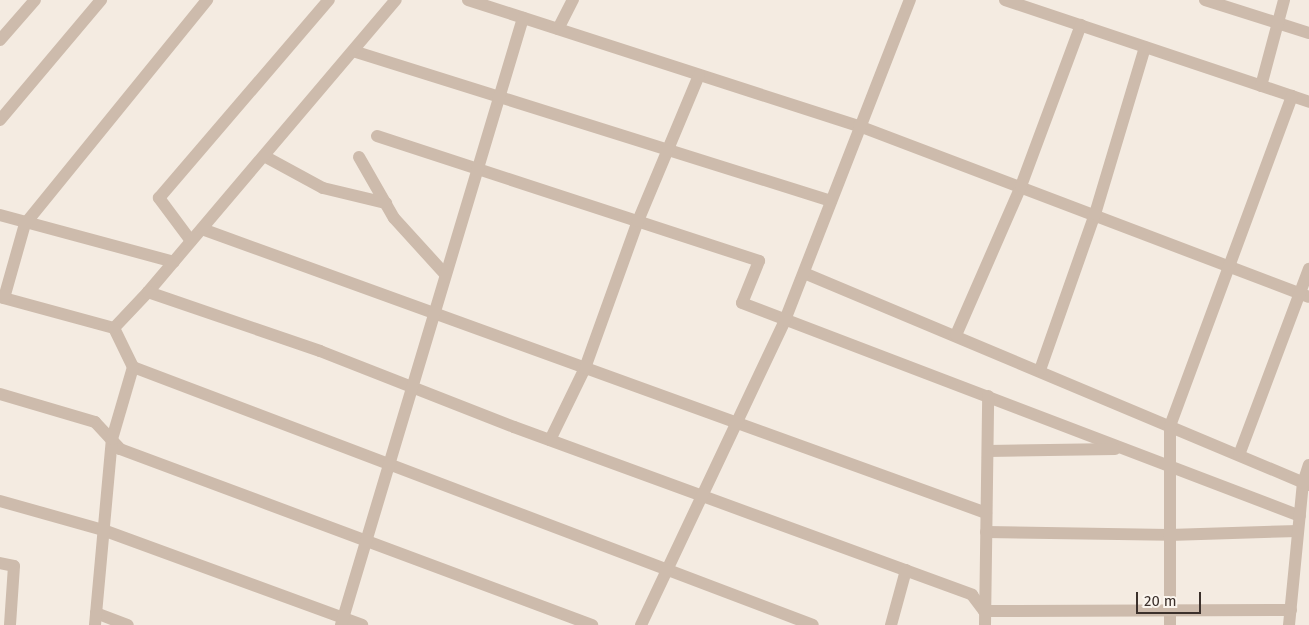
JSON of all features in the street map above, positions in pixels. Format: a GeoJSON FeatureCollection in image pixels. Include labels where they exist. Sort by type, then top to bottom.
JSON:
{"type":"FeatureCollection","features":[{"type":"Feature","properties":{"kind":"street"},"geometry":{"type":"LineString","coordinates":[[0,40],[35,0]]}},
{"type":"Feature","properties":{"kind":"street"},"geometry":{"type":"LineString","coordinates":[[0,120],[101,0]]}},
{"type":"Feature","properties":{"kind":"street"},"geometry":{"type":"LineString","coordinates":[[128,625],[95,619],[112,439],[133,367],[114,328],[2,298],[24,224],[208,0]]}},
{"type":"Feature","properties":{"kind":"street"},"geometry":{"type":"LineString","coordinates":[[191,241],[159,198],[329,0]]}},
{"type":"Feature","properties":{"kind":"street"},"geometry":{"type":"LineString","coordinates":[[114,328],[174,262],[396,0]]}},
{"type":"Feature","properties":{"kind":"street"},"geometry":{"type":"LineString","coordinates":[[468,0],[860,126],[1230,266],[1304,296]]}},
{"type":"Feature","properties":{"kind":"street"},"geometry":{"type":"LineString","coordinates":[[558,29],[573,0]]}},
{"type":"Feature","properties":{"kind":"street"},"geometry":{"type":"LineString","coordinates":[[641,625],[785,320],[910,0]]}},
{"type":"Feature","properties":{"kind":"street"},"geometry":{"type":"LineString","coordinates":[[1005,0],[1309,102]]}},
{"type":"Feature","properties":{"kind":"street"},"geometry":{"type":"LineString","coordinates":[[1205,0],[1309,33]]}},
{"type":"Feature","properties":{"kind":"street"},"geometry":{"type":"LineString","coordinates":[[1261,86],[1284,0]]}},
{"type":"Feature","properties":{"kind":"street"},"geometry":{"type":"LineString","coordinates":[[342,622],[364,540],[410,386],[446,274],[523,18]]}},
{"type":"Feature","properties":{"kind":"street"},"geometry":{"type":"LineString","coordinates":[[956,335],[1021,186],[1081,26]]}},
{"type":"Feature","properties":{"kind":"street"},"geometry":{"type":"LineString","coordinates":[[1040,370],[1094,214],[1145,47]]}},
{"type":"Feature","properties":{"kind":"street"},"geometry":{"type":"LineString","coordinates":[[353,51],[831,201]]}},
{"type":"Feature","properties":{"kind":"street"},"geometry":{"type":"LineString","coordinates":[[550,440],[585,368],[638,221],[670,150],[699,74]]}},
{"type":"Feature","properties":{"kind":"street"},"geometry":{"type":"LineString","coordinates":[[1170,625],[1170,426],[1292,96]]}},
{"type":"Feature","properties":{"kind":"street"},"geometry":{"type":"LineString","coordinates":[[377,136],[760,261],[742,303],[1300,516]]}},
{"type":"Feature","properties":{"kind":"street"},"geometry":{"type":"LineString","coordinates":[[264,156],[323,188],[386,203]]}},
{"type":"Feature","properties":{"kind":"street"},"geometry":{"type":"LineString","coordinates":[[359,156],[386,203],[446,274]]}},
{"type":"Feature","properties":{"kind":"street"},"geometry":{"type":"LineString","coordinates":[[0,215],[24,224],[174,262]]}},
{"type":"Feature","properties":{"kind":"street"},"geometry":{"type":"LineString","coordinates":[[202,229],[433,314],[737,421],[986,513]]}},
{"type":"Feature","properties":{"kind":"street"},"geometry":{"type":"LineString","coordinates":[[1239,456],[1304,296],[1309,269]]}},
{"type":"Feature","properties":{"kind":"street"},"geometry":{"type":"LineString","coordinates":[[804,273],[1040,370],[1306,484]]}},
{"type":"Feature","properties":{"kind":"street"},"geometry":{"type":"LineString","coordinates":[[148,292],[410,386],[550,440],[703,494],[972,595],[984,612]]}},
{"type":"Feature","properties":{"kind":"street"},"geometry":{"type":"LineString","coordinates":[[133,367],[814,625]]}},
{"type":"Feature","properties":{"kind":"street"},"geometry":{"type":"LineString","coordinates":[[0,394],[95,422],[120,448],[592,625]]}},
{"type":"Feature","properties":{"kind":"street"},"geometry":{"type":"LineString","coordinates":[[985,625],[988,396]]}},
{"type":"Feature","properties":{"kind":"street"},"geometry":{"type":"LineString","coordinates":[[988,451],[1122,448]]}},
{"type":"Feature","properties":{"kind":"street"},"geometry":{"type":"LineString","coordinates":[[1289,625],[1298,531],[1309,465]]}},
{"type":"Feature","properties":{"kind":"street"},"geometry":{"type":"LineString","coordinates":[[0,501],[104,530],[342,622],[362,625]]}},
{"type":"Feature","properties":{"kind":"street"},"geometry":{"type":"LineString","coordinates":[[986,532],[1169,535],[1298,531]]}},
{"type":"Feature","properties":{"kind":"street"},"geometry":{"type":"LineString","coordinates":[[0,563],[14,566],[10,625]]}},
{"type":"Feature","properties":{"kind":"street"},"geometry":{"type":"LineString","coordinates":[[891,625],[906,570]]}},
{"type":"Feature","properties":{"kind":"street"},"geometry":{"type":"LineString","coordinates":[[984,612],[1291,610]]}}]}
